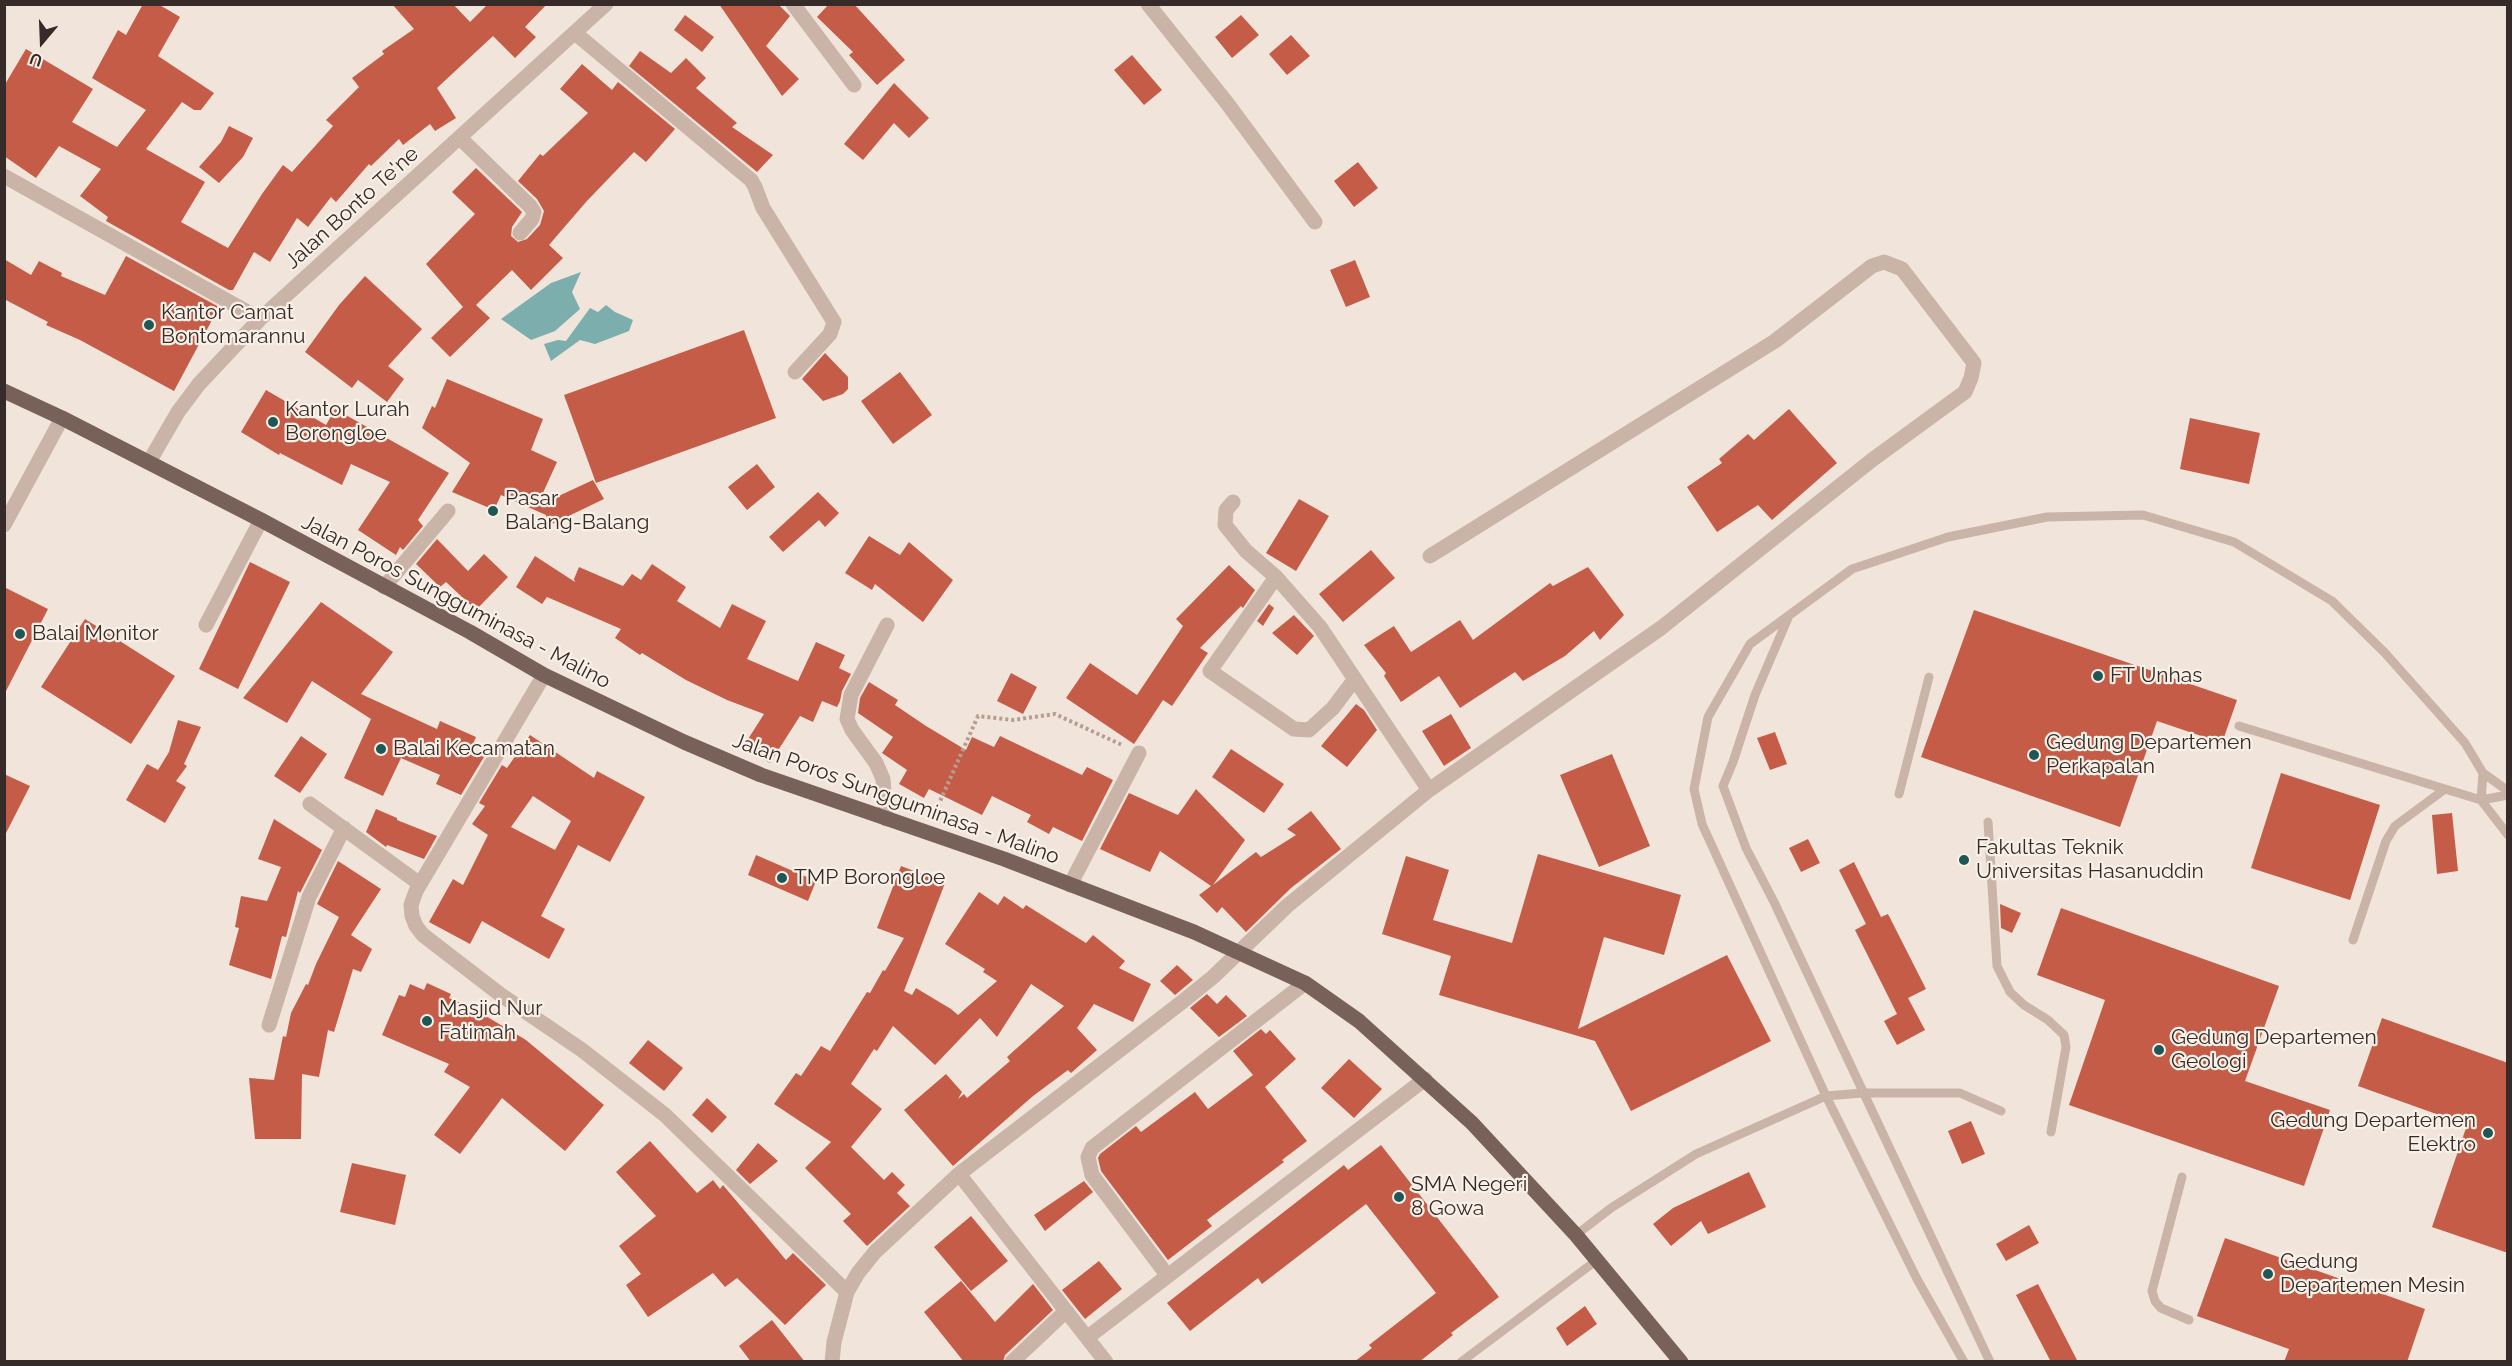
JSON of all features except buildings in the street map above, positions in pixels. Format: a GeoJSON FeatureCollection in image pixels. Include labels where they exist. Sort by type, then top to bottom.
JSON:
{"type":"FeatureCollection","features":[{"type":"Feature","properties":{"kind":"main road","name":"Jalan Poros Sungguminasa - Malino"},"geometry":{"type":"LineString","coordinates":[[4,391],[62,418],[261,520],[614,711],[739,766],[1070,885],[1239,951],[1305,983],[1359,1021],[1472,1123],[1576,1235],[1682,1362]]}},
{"type":"Feature","properties":{"kind":"street","name":"Jalan Bonto Te'ne"},"geometry":{"type":"LineString","coordinates":[[149,462],[178,412],[199,384],[260,319],[606,4]]}},
{"type":"Feature","properties":{"kind":"street"},"geometry":{"type":"LineString","coordinates":[[793,4],[854,85]]}},
{"type":"Feature","properties":{"kind":"street"},"geometry":{"type":"LineString","coordinates":[[1148,4],[1227,103],[1315,222]]}},
{"type":"Feature","properties":{"kind":"street"},"geometry":{"type":"LineString","coordinates":[[575,33],[751,180],[763,208],[834,322],[830,334],[795,372]]}},
{"type":"Feature","properties":{"kind":"street"},"geometry":{"type":"LineString","coordinates":[[460,138],[534,212],[532,219],[520,233]]}},
{"type":"Feature","properties":{"kind":"street"},"geometry":{"type":"LineString","coordinates":[[4,176],[260,319]]}},
{"type":"Feature","properties":{"kind":"street"},"geometry":{"type":"LineString","coordinates":[[832,1362],[834,1342],[847,1292],[858,1273],[875,1252],[959,1174],[1213,977],[1287,906],[1429,790],[1661,628],[1863,467],[1965,392],[1974,363],[1902,269],[1884,262],[1872,266],[1775,341],[1430,556]]}},
{"type":"Feature","properties":{"kind":"street"},"geometry":{"type":"LineString","coordinates":[[4,525],[62,418]]}},
{"type":"Feature","properties":{"kind":"street"},"geometry":{"type":"LineString","coordinates":[[1233,502],[1226,510],[1225,525],[1246,551],[1276,577],[1320,627],[1429,790]]}},
{"type":"Feature","properties":{"kind":"street"},"geometry":{"type":"LineString","coordinates":[[384,587],[448,511]]}},
{"type":"Feature","properties":{"kind":"street"},"geometry":{"type":"LineString","coordinates":[[206,625],[261,520]]}},
{"type":"Feature","properties":{"kind":"street"},"geometry":{"type":"LineString","coordinates":[[1276,577],[1210,671],[1294,729],[1309,730],[1333,708],[1354,680]]}},
{"type":"Feature","properties":{"kind":"street"},"geometry":{"type":"LineString","coordinates":[[886,819],[883,779],[876,763],[852,730],[847,719],[851,694],[887,625]]}},
{"type":"Feature","properties":{"kind":"street"},"geometry":{"type":"LineString","coordinates":[[544,675],[420,884],[411,905],[412,916],[423,935],[501,995],[582,1050],[665,1115],[847,1292]]}},
{"type":"Feature","properties":{"kind":"street"},"geometry":{"type":"LineString","coordinates":[[1070,885],[1139,753]]}},
{"type":"Feature","properties":{"kind":"street"},"geometry":{"type":"LineString","coordinates":[[310,804],[420,884]]}},
{"type":"Feature","properties":{"kind":"street"},"geometry":{"type":"LineString","coordinates":[[269,1025],[309,897],[345,828]]}},
{"type":"Feature","properties":{"kind":"street"},"geometry":{"type":"LineString","coordinates":[[1167,1275],[1092,1175],[1088,1157],[1092,1148],[1305,983]]}},
{"type":"Feature","properties":{"kind":"street"},"geometry":{"type":"LineString","coordinates":[[1088,1337],[1425,1079]]}},
{"type":"Feature","properties":{"kind":"street"},"geometry":{"type":"LineString","coordinates":[[959,1174],[1106,1362]]}},
{"type":"Feature","properties":{"kind":"street"},"geometry":{"type":"LineString","coordinates":[[1012,1362],[1066,1311]]}},
{"type":"Feature","properties":{"kind":"lane"},"geometry":{"type":"LineString","coordinates":[[1964,1362],[1917,1279],[1826,1096],[1702,824],[1694,789],[1708,717],[1750,644],[1852,569],[1948,537],[2047,517],[2144,515],[2234,542],[2332,601],[2385,653],[2465,743],[2483,773],[2508,793]]}},
{"type":"Feature","properties":{"kind":"lane"},"geometry":{"type":"LineString","coordinates":[[1788,618],[1755,695],[1723,786],[1746,848],[1774,902],[1990,1362]]}},
{"type":"Feature","properties":{"kind":"lane"},"geometry":{"type":"LineString","coordinates":[[1899,794],[1929,677]]}},
{"type":"Feature","properties":{"kind":"lane"},"geometry":{"type":"LineString","coordinates":[[2239,726],[2481,800],[2508,793]]}},
{"type":"Feature","properties":{"kind":"lane"},"geometry":{"type":"LineString","coordinates":[[2483,773],[2481,800],[2508,835]]}},
{"type":"Feature","properties":{"kind":"lane"},"geometry":{"type":"LineString","coordinates":[[2353,940],[2386,841],[2395,826],[2445,789]]}},
{"type":"Feature","properties":{"kind":"lane"},"geometry":{"type":"LineString","coordinates":[[1988,822],[1997,966],[2010,992],[2064,1035],[2066,1047],[2051,1132]]}},
{"type":"Feature","properties":{"kind":"lane"},"geometry":{"type":"LineString","coordinates":[[1576,1235],[1611,1208],[1696,1154],[1826,1096],[1862,1092],[1960,1093],[2001,1111]]}},
{"type":"Feature","properties":{"kind":"lane"},"geometry":{"type":"LineString","coordinates":[[2182,1177],[2151,1291],[2161,1308],[2189,1320]]}},
{"type":"Feature","properties":{"kind":"lane"},"geometry":{"type":"LineString","coordinates":[[1461,1362],[1597,1260]]}},
{"type":"Feature","properties":{"kind":"path"},"geometry":{"type":"LineString","coordinates":[[926,832],[978,716],[1014,720],[1055,714],[1139,753]]}},
{"type":"Feature","properties":{"kind":"water"},"geometry":{"type":"Polygon","coordinates":[[[581,272],[572,292],[580,309],[555,331],[531,340],[501,319],[551,283],[581,272]]]}},
{"type":"Feature","properties":{"kind":"water"},"geometry":{"type":"Polygon","coordinates":[[[606,305],[633,320],[629,331],[595,344],[580,340],[551,361],[544,344],[558,340],[566,341],[590,308],[598,312],[606,305]]]}},
{"type":"Feature","properties":{"kind":"place","name":"Kantor Camat Bontomarannu"},"geometry":{"type":"Point","coordinates":[149,325]}},
{"type":"Feature","properties":{"kind":"place","name":"Kantor Lurah Borongloe"},"geometry":{"type":"Point","coordinates":[273,422]}},
{"type":"Feature","properties":{"kind":"place","name":"Pasar Balang-Balang"},"geometry":{"type":"Point","coordinates":[493,511]}},
{"type":"Feature","properties":{"kind":"place","name":"Balai Monitor"},"geometry":{"type":"Point","coordinates":[20,634]}},
{"type":"Feature","properties":{"kind":"place","name":"FT Unhas"},"geometry":{"type":"Point","coordinates":[2098,676]}},
{"type":"Feature","properties":{"kind":"place","name":"Balai Kecamatan"},"geometry":{"type":"Point","coordinates":[381,749]}},
{"type":"Feature","properties":{"kind":"place","name":"Gedung Departemen Perkapalan"},"geometry":{"type":"Point","coordinates":[2034,755]}},
{"type":"Feature","properties":{"kind":"place","name":"Fakultas Teknik Universitas Hasanuddin"},"geometry":{"type":"Point","coordinates":[1964,860]}},
{"type":"Feature","properties":{"kind":"place","name":"TMP Borongloe"},"geometry":{"type":"Point","coordinates":[782,878]}},
{"type":"Feature","properties":{"kind":"place","name":"Masjid Nur Fatimah"},"geometry":{"type":"Point","coordinates":[427,1021]}},
{"type":"Feature","properties":{"kind":"place","name":"Gedung Departemen Geologi"},"geometry":{"type":"Point","coordinates":[2159,1050]}},
{"type":"Feature","properties":{"kind":"place","name":"Gedung Departemen Elektro"},"geometry":{"type":"Point","coordinates":[2488,1133]}},
{"type":"Feature","properties":{"kind":"place","name":"SMA Negeri 8 Gowa"},"geometry":{"type":"Point","coordinates":[1399,1197]}},
{"type":"Feature","properties":{"kind":"place","name":"Gedung Departemen Mesin"},"geometry":{"type":"Point","coordinates":[2268,1274]}}]}
